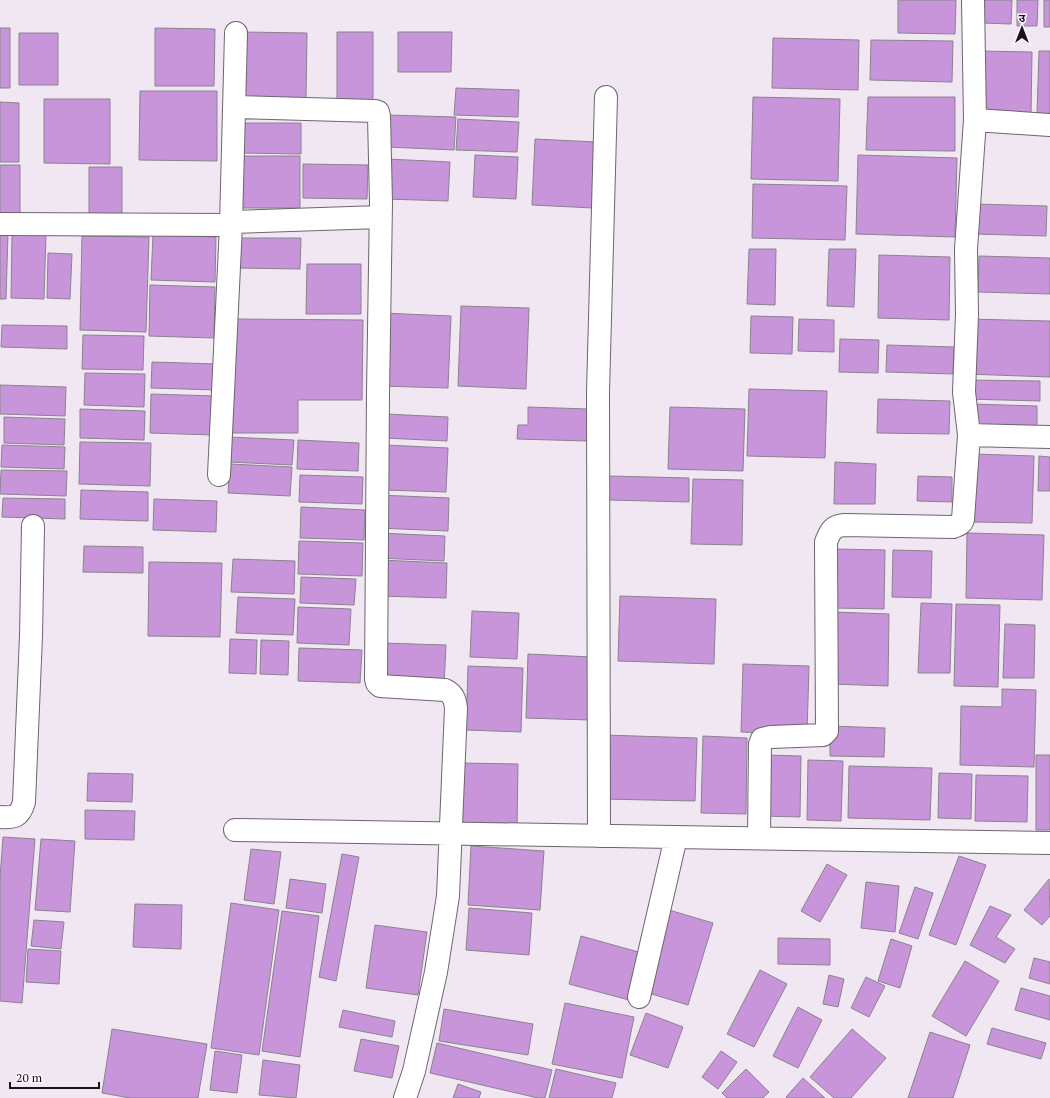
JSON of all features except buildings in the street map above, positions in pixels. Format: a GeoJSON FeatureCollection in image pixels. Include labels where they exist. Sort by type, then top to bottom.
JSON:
{"type":"FeatureCollection","features":[{"type":"Feature","properties":{"kind":"street"},"geometry":{"type":"LineString","coordinates":[[760,838],[760,744],[762,739],[771,737],[823,735],[828,729],[826,542],[832,528],[838,525],[953,527],[959,525],[963,519],[969,436],[964,392],[967,314],[966,249],[975,120],[974,0]]}},
{"type":"Feature","properties":{"kind":"street"},"geometry":{"type":"LineString","coordinates":[[219,475],[231,224],[236,33]]}},
{"type":"Feature","properties":{"kind":"street"},"geometry":{"type":"LineString","coordinates":[[599,836],[598,392],[606,97]]}},
{"type":"Feature","properties":{"kind":"street"},"geometry":{"type":"LineString","coordinates":[[235,107],[376,112],[379,116],[380,217],[376,679],[380,686],[445,690],[454,697],[456,708],[448,896],[436,972],[414,1071],[405,1098]]}},
{"type":"Feature","properties":{"kind":"street"},"geometry":{"type":"LineString","coordinates":[[975,120],[1050,125]]}},
{"type":"Feature","properties":{"kind":"street"},"geometry":{"type":"LineString","coordinates":[[0,224],[231,224],[380,217]]}},
{"type":"Feature","properties":{"kind":"street"},"geometry":{"type":"LineString","coordinates":[[969,436],[1050,437]]}},
{"type":"Feature","properties":{"kind":"street"},"geometry":{"type":"LineString","coordinates":[[0,817],[9,818],[16,816],[20,812],[24,802],[31,636],[33,526]]}},
{"type":"Feature","properties":{"kind":"street"},"geometry":{"type":"LineString","coordinates":[[235,830],[1050,843]]}},
{"type":"Feature","properties":{"kind":"street"},"geometry":{"type":"LineString","coordinates":[[639,997],[676,837]]}}]}
